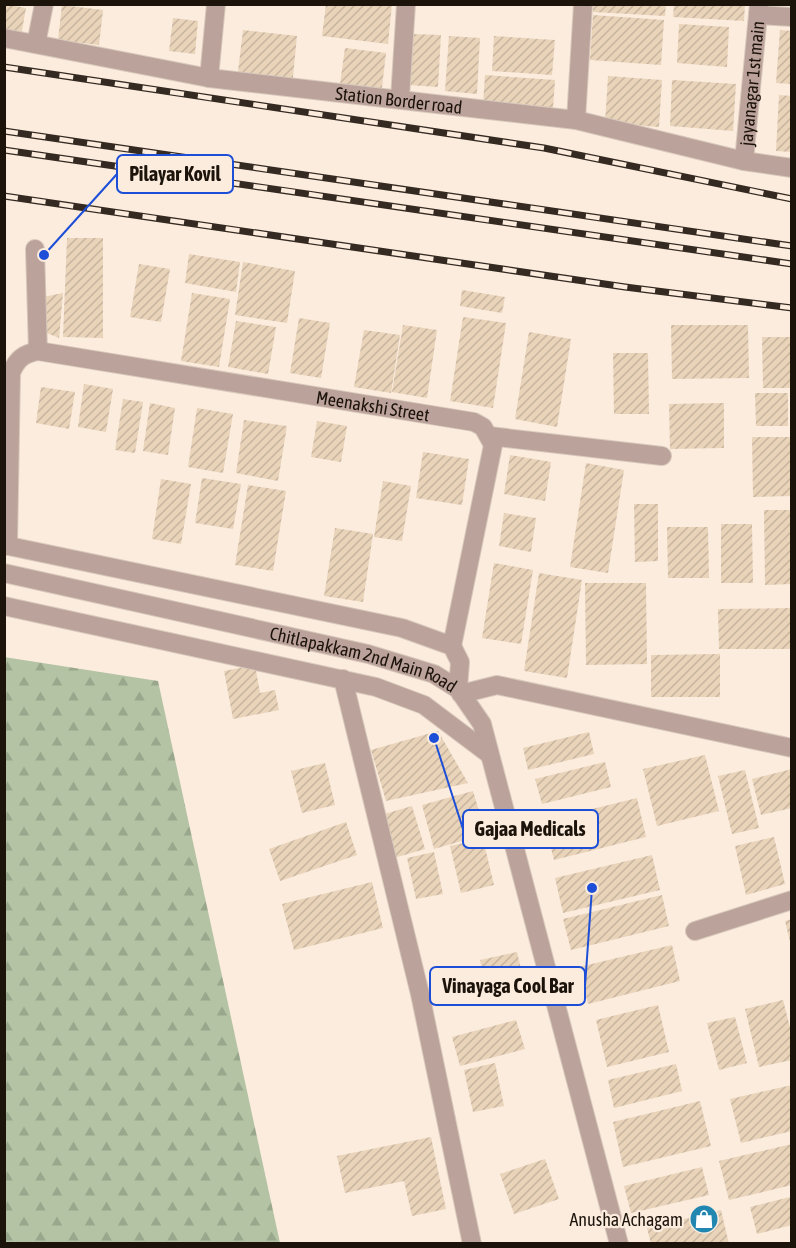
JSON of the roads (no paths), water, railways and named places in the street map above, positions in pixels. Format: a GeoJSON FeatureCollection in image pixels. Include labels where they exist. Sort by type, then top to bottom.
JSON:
{"type":"FeatureCollection","features":[{"type":"Feature","properties":{"kind":"street"},"geometry":{"type":"LineString","coordinates":[[36,44],[44,4]]}},
{"type":"Feature","properties":{"kind":"street"},"geometry":{"type":"LineString","coordinates":[[209,78],[216,4]]}},
{"type":"Feature","properties":{"kind":"street"},"geometry":{"type":"LineString","coordinates":[[400,98],[406,4]]}},
{"type":"Feature","properties":{"kind":"street"},"geometry":{"type":"LineString","coordinates":[[576,120],[583,4]]}},
{"type":"Feature","properties":{"kind":"street"},"geometry":{"type":"LineString","coordinates":[[759,10],[792,18]]}},
{"type":"Feature","properties":{"kind":"street","name":"jayanagar 1st main"},"geometry":{"type":"LineString","coordinates":[[744,161],[759,10]]}},
{"type":"Feature","properties":{"kind":"street","name":"Station Border road"},"geometry":{"type":"LineString","coordinates":[[4,38],[209,78],[400,98],[576,120],[744,161],[792,168]]}},
{"type":"Feature","properties":{"kind":"street"},"geometry":{"type":"LineString","coordinates":[[34,249],[38,351],[25,354],[16,361],[11,373],[6,546],[402,628],[452,646]]}},
{"type":"Feature","properties":{"kind":"street","name":"Meenakshi Street"},"geometry":{"type":"LineString","coordinates":[[38,351],[474,422],[489,436]]}},
{"type":"Feature","properties":{"kind":"street"},"geometry":{"type":"LineString","coordinates":[[662,456],[489,436],[493,446],[452,646],[460,662],[460,691],[497,685],[792,747]]}},
{"type":"Feature","properties":{"kind":"street","name":"Chitlapakkam 2nd Main Road"},"geometry":{"type":"LineString","coordinates":[[4,573],[368,654],[434,674],[460,691],[482,724],[619,1244]]}},
{"type":"Feature","properties":{"kind":"street"},"geometry":{"type":"LineString","coordinates":[[4,606],[376,687],[423,705],[489,754]]}},
{"type":"Feature","properties":{"kind":"street"},"geometry":{"type":"LineString","coordinates":[[343,678],[420,994],[472,1244]]}},
{"type":"Feature","properties":{"kind":"street"},"geometry":{"type":"LineString","coordinates":[[695,931],[792,900]]}},
{"type":"Feature","properties":{"kind":"railway"},"geometry":{"type":"LineString","coordinates":[[4,67],[544,148],[792,199]]}},
{"type":"Feature","properties":{"kind":"railway"},"geometry":{"type":"LineString","coordinates":[[4,131],[792,246]]}},
{"type":"Feature","properties":{"kind":"railway"},"geometry":{"type":"LineString","coordinates":[[4,150],[792,264]]}},
{"type":"Feature","properties":{"kind":"railway"},"geometry":{"type":"LineString","coordinates":[[4,196],[625,287],[792,308]]}},
{"type":"Feature","properties":{"kind":"place","name":"Pilayar Kovil"},"geometry":{"type":"Point","coordinates":[44,255]}},
{"type":"Feature","properties":{"kind":"place","name":"Gajaa Medicals"},"geometry":{"type":"Point","coordinates":[434,738]}},
{"type":"Feature","properties":{"kind":"place","name":"Vinayaga Cool Bar"},"geometry":{"type":"Point","coordinates":[592,888]}},
{"type":"Feature","properties":{"kind":"place","name":"Anusha Achagam"},"geometry":{"type":"Point","coordinates":[704,1219]}}]}
